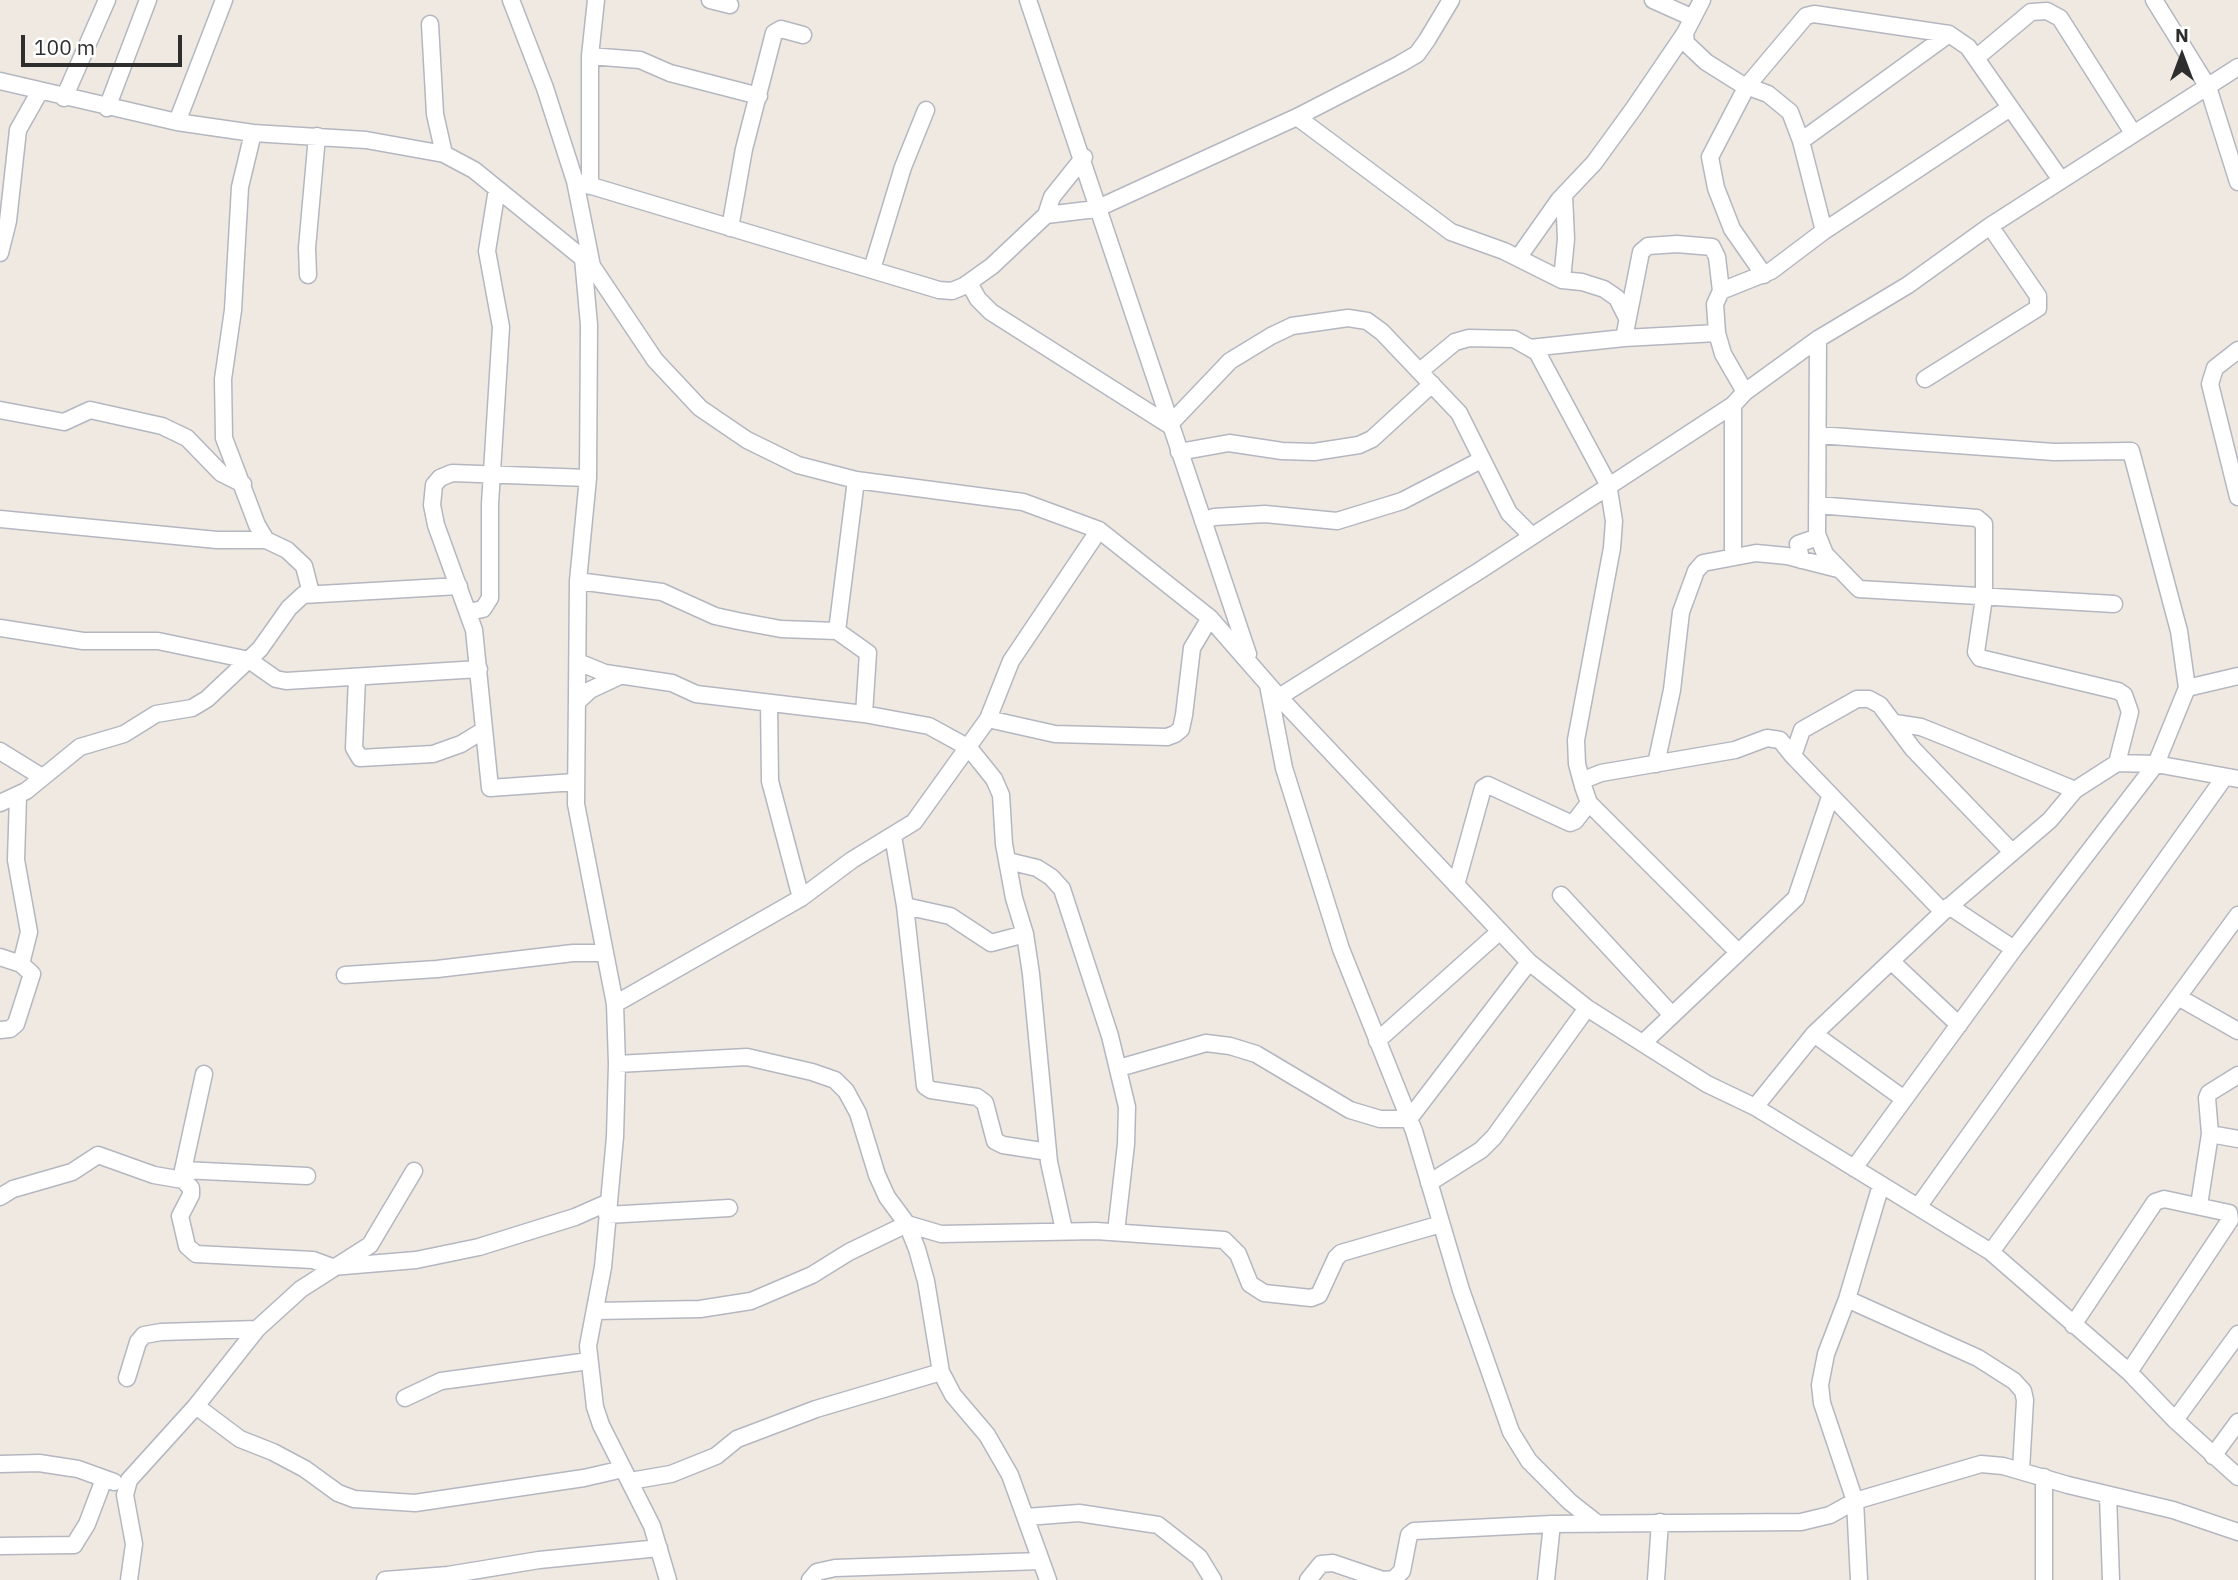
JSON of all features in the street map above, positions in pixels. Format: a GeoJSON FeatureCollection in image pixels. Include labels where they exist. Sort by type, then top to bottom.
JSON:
{"type":"FeatureCollection","features":[{"type":"Feature","properties":{"kind":"street"},"geometry":{"type":"LineString","coordinates":[[64,97],[107,0]]}},
{"type":"Feature","properties":{"kind":"street"},"geometry":{"type":"LineString","coordinates":[[107,108],[148,0]]}},
{"type":"Feature","properties":{"kind":"street"},"geometry":{"type":"LineString","coordinates":[[177,122],[224,0]]}},
{"type":"Feature","properties":{"kind":"street"},"geometry":{"type":"LineString","coordinates":[[511,0],[582,184]]}},
{"type":"Feature","properties":{"kind":"street"},"geometry":{"type":"LineString","coordinates":[[596,0],[582,184],[588,262],[588,478],[578,581],[575,782],[584,855],[615,1004],[617,1064],[615,1137],[595,1311],[589,1330],[589,1361],[595,1407],[659,1548],[668,1580]]}},
{"type":"Feature","properties":{"kind":"street"},"geometry":{"type":"LineString","coordinates":[[710,0],[730,5]]}},
{"type":"Feature","properties":{"kind":"street"},"geometry":{"type":"LineString","coordinates":[[1028,0],[1084,157],[1096,209],[1251,662]]}},
{"type":"Feature","properties":{"kind":"street"},"geometry":{"type":"LineString","coordinates":[[1046,215],[1096,209],[1297,117],[1417,54],[1451,0]]}},
{"type":"Feature","properties":{"kind":"street"},"geometry":{"type":"LineString","coordinates":[[1654,0],[1688,25]]}},
{"type":"Feature","properties":{"kind":"street"},"geometry":{"type":"LineString","coordinates":[[1518,258],[1564,195],[1594,163],[1688,25],[1702,0]]}},
{"type":"Feature","properties":{"kind":"street"},"geometry":{"type":"LineString","coordinates":[[2154,0],[2208,87],[2238,182]]}},
{"type":"Feature","properties":{"kind":"street"},"geometry":{"type":"LineString","coordinates":[[1976,58],[2031,12],[2047,10],[2060,18],[2133,133]]}},
{"type":"Feature","properties":{"kind":"street"},"geometry":{"type":"LineString","coordinates":[[1764,275],[1732,229],[1716,188],[1710,157],[1747,86],[1806,16],[1814,14],[1949,34],[1968,47],[2061,180]]}},
{"type":"Feature","properties":{"kind":"street"},"geometry":{"type":"LineString","coordinates":[[430,24],[435,114],[444,154]]}},
{"type":"Feature","properties":{"kind":"street"},"geometry":{"type":"LineString","coordinates":[[1688,25],[1686,43],[1692,51],[1747,86],[1780,102],[1790,112],[1801,141],[1824,230]]}},
{"type":"Feature","properties":{"kind":"street"},"geometry":{"type":"LineString","coordinates":[[730,228],[744,149],[774,33],[781,29],[803,35]]}},
{"type":"Feature","properties":{"kind":"street"},"geometry":{"type":"LineString","coordinates":[[1801,141],[1949,34]]}},
{"type":"Feature","properties":{"kind":"street"},"geometry":{"type":"LineString","coordinates":[[590,56],[640,60],[670,73],[759,96]]}},
{"type":"Feature","properties":{"kind":"street"},"geometry":{"type":"LineString","coordinates":[[1279,696],[1733,405],[1745,392],[1818,340],[1908,285],[1990,226],[2238,67]]}},
{"type":"Feature","properties":{"kind":"street"},"geometry":{"type":"LineString","coordinates":[[0,81],[107,108],[177,122],[253,133],[317,136],[420,147],[444,154],[474,170],[588,262],[655,360],[700,408],[747,439],[798,465],[856,480],[1023,502],[1100,530],[1210,618],[1279,696],[1529,962],[1587,1008],[1707,1084],[1755,1107],[1990,1252],[2129,1371],[2175,1420],[2238,1477]]}},
{"type":"Feature","properties":{"kind":"street"},"geometry":{"type":"LineString","coordinates":[[0,253],[8,221],[18,130],[40,91]]}},
{"type":"Feature","properties":{"kind":"street"},"geometry":{"type":"LineString","coordinates":[[1721,291],[1764,275],[1824,230],[2010,108]]}},
{"type":"Feature","properties":{"kind":"street"},"geometry":{"type":"LineString","coordinates":[[872,269],[903,167],[926,110]]}},
{"type":"Feature","properties":{"kind":"street"},"geometry":{"type":"LineString","coordinates":[[1297,117],[1451,232],[1518,258],[1562,280],[1582,282],[1611,294],[1627,318]]}},
{"type":"Feature","properties":{"kind":"street"},"geometry":{"type":"LineString","coordinates":[[253,133],[240,187],[233,310],[223,379],[224,438],[257,525],[266,540]]}},
{"type":"Feature","properties":{"kind":"street"},"geometry":{"type":"LineString","coordinates":[[308,275],[307,248],[317,136]]}},
{"type":"Feature","properties":{"kind":"street"},"geometry":{"type":"LineString","coordinates":[[582,184],[939,290],[952,291],[969,282],[1046,215],[1052,197],[1084,157]]}},
{"type":"Feature","properties":{"kind":"street"},"geometry":{"type":"LineString","coordinates":[[468,612],[483,609],[490,598],[487,558],[501,327],[486,251],[497,189]]}},
{"type":"Feature","properties":{"kind":"street"},"geometry":{"type":"LineString","coordinates":[[1562,280],[1566,239],[1564,195]]}},
{"type":"Feature","properties":{"kind":"street"},"geometry":{"type":"LineString","coordinates":[[1925,379],[2038,308],[2038,296],[1990,226]]}},
{"type":"Feature","properties":{"kind":"street"},"geometry":{"type":"LineString","coordinates":[[1623,338],[1638,258],[1648,246],[1712,247],[1717,257],[1721,291],[1714,304],[1717,333],[1723,354],[1745,392]]}},
{"type":"Feature","properties":{"kind":"street"},"geometry":{"type":"LineString","coordinates":[[969,282],[978,299],[991,312],[1170,425]]}},
{"type":"Feature","properties":{"kind":"street"},"geometry":{"type":"LineString","coordinates":[[1170,425],[1238,355],[1292,326],[1348,318],[1367,321],[1382,332],[1459,413],[1509,513],[1532,536]]}},
{"type":"Feature","properties":{"kind":"street"},"geometry":{"type":"LineString","coordinates":[[1530,348],[1623,338],[1717,333]]}},
{"type":"Feature","properties":{"kind":"street"},"geometry":{"type":"LineString","coordinates":[[1420,371],[1455,342],[1469,338],[1514,339],[1537,352],[1608,484],[1614,521],[1612,548],[1576,740],[1577,764],[1583,786],[1589,803],[1737,951]]}},
{"type":"Feature","properties":{"kind":"street"},"geometry":{"type":"LineString","coordinates":[[1818,340],[1818,537],[1825,555],[1859,589],[2114,604]]}},
{"type":"Feature","properties":{"kind":"street"},"geometry":{"type":"LineString","coordinates":[[2238,350],[2214,368],[2210,384],[2238,497]]}},
{"type":"Feature","properties":{"kind":"street"},"geometry":{"type":"LineString","coordinates":[[1179,452],[1228,443],[1282,452],[1314,452],[1359,445],[1371,439],[1432,384]]}},
{"type":"Feature","properties":{"kind":"street"},"geometry":{"type":"LineString","coordinates":[[1733,405],[1733,555]]}},
{"type":"Feature","properties":{"kind":"street"},"geometry":{"type":"LineString","coordinates":[[0,410],[64,422],[90,410],[162,426],[187,438],[221,473],[243,484]]}},
{"type":"Feature","properties":{"kind":"street"},"geometry":{"type":"LineString","coordinates":[[1818,435],[2054,452],[2131,451],[2179,631],[2187,688],[2156,764],[2014,949],[1854,1168]]}},
{"type":"Feature","properties":{"kind":"street"},"geometry":{"type":"LineString","coordinates":[[1203,521],[1214,517],[1265,514],[1337,521],[1402,501],[1481,460]]}},
{"type":"Feature","properties":{"kind":"street"},"geometry":{"type":"LineString","coordinates":[[575,782],[490,788],[474,630],[436,525],[432,505],[434,485],[440,478],[452,473],[588,478]]}},
{"type":"Feature","properties":{"kind":"street"},"geometry":{"type":"LineString","coordinates":[[837,631],[856,480]]}},
{"type":"Feature","properties":{"kind":"street"},"geometry":{"type":"LineString","coordinates":[[1817,505],[1977,518],[1984,524],[1984,598],[1976,652],[1980,657],[2118,691],[2124,695],[2130,712],[2117,764]]}},
{"type":"Feature","properties":{"kind":"street"},"geometry":{"type":"LineString","coordinates":[[0,519],[217,540],[266,540],[287,550],[304,566],[311,593]]}},
{"type":"Feature","properties":{"kind":"street"},"geometry":{"type":"LineString","coordinates":[[615,1004],[801,898],[852,860],[914,822],[988,719],[1011,661],[1100,530]]}},
{"type":"Feature","properties":{"kind":"street"},"geometry":{"type":"LineString","coordinates":[[1801,560],[1798,544],[1818,537]]}},
{"type":"Feature","properties":{"kind":"street"},"geometry":{"type":"LineString","coordinates":[[1656,764],[1672,690],[1681,612],[1690,580],[1703,563],[1733,555],[1756,553],[1838,569]]}},
{"type":"Feature","properties":{"kind":"street"},"geometry":{"type":"LineString","coordinates":[[578,581],[662,592],[715,616],[738,621],[781,629],[837,631],[868,653],[863,714]]}},
{"type":"Feature","properties":{"kind":"street"},"geometry":{"type":"LineString","coordinates":[[0,803],[18,796],[80,747],[124,734],[156,714],[192,708],[215,692],[249,660],[297,599],[311,593],[326,595],[459,586]]}},
{"type":"Feature","properties":{"kind":"street"},"geometry":{"type":"LineString","coordinates":[[988,719],[1055,734],[1167,737],[1175,734],[1181,729],[1184,715],[1192,648],[1210,618]]}},
{"type":"Feature","properties":{"kind":"street"},"geometry":{"type":"LineString","coordinates":[[0,628],[83,641],[158,641],[249,660],[275,680],[479,670]]}},
{"type":"Feature","properties":{"kind":"street"},"geometry":{"type":"LineString","coordinates":[[578,662],[593,670],[672,683],[696,694],[863,714],[929,726],[969,748],[994,779],[1001,795],[1014,898],[1025,934],[1048,1152],[1064,1230]]}},
{"type":"Feature","properties":{"kind":"street"},"geometry":{"type":"LineString","coordinates":[[577,702],[590,690],[622,675]]}},
{"type":"Feature","properties":{"kind":"street"},"geometry":{"type":"LineString","coordinates":[[2187,688],[2238,676]]}},
{"type":"Feature","properties":{"kind":"street"},"geometry":{"type":"LineString","coordinates":[[356,678],[354,748],[360,758],[433,754],[461,744],[484,730]]}},
{"type":"Feature","properties":{"kind":"street"},"geometry":{"type":"LineString","coordinates":[[1268,683],[1284,768],[1341,949],[1409,1119],[1441,1224],[1511,1432],[1529,1461],[1570,1502],[1598,1524]]}},
{"type":"Feature","properties":{"kind":"street"},"geometry":{"type":"LineString","coordinates":[[1793,756],[1802,730],[1857,699],[1868,699],[1880,705],[1913,748],[2011,851]]}},
{"type":"Feature","properties":{"kind":"street"},"geometry":{"type":"LineString","coordinates":[[769,704],[770,780],[801,898]]}},
{"type":"Feature","properties":{"kind":"street"},"geometry":{"type":"LineString","coordinates":[[1895,723],[1920,727],[1951,738],[2075,790]]}},
{"type":"Feature","properties":{"kind":"street"},"geometry":{"type":"LineString","coordinates":[[1583,786],[1586,779],[1601,773],[1735,750],[1767,738],[1780,740],[1830,797],[1946,909],[2014,949]]}},
{"type":"Feature","properties":{"kind":"street"},"geometry":{"type":"LineString","coordinates":[[0,751],[13,755],[42,777]]}},
{"type":"Feature","properties":{"kind":"street"},"geometry":{"type":"LineString","coordinates":[[1755,1107],[1814,1034],[1946,909],[2050,820],[2075,790],[2117,764],[2156,764],[2231,778],[1918,1207]]}},
{"type":"Feature","properties":{"kind":"street"},"geometry":{"type":"LineString","coordinates":[[1456,885],[1483,788],[1488,785],[1570,823],[1589,803]]}},
{"type":"Feature","properties":{"kind":"street"},"geometry":{"type":"LineString","coordinates":[[18,796],[16,860],[29,932],[21,964]]}},
{"type":"Feature","properties":{"kind":"street"},"geometry":{"type":"LineString","coordinates":[[1644,1042],[1737,951],[1796,898],[1830,797]]}},
{"type":"Feature","properties":{"kind":"street"},"geometry":{"type":"LineString","coordinates":[[893,836],[905,906],[925,1086],[931,1090],[977,1097],[985,1103],[995,1141],[1003,1145],[1048,1152]]}},
{"type":"Feature","properties":{"kind":"street"},"geometry":{"type":"LineString","coordinates":[[1008,861],[1037,868],[1051,877],[1062,889],[1119,1068],[1126,1107],[1126,1144],[1116,1232]]}},
{"type":"Feature","properties":{"kind":"street"},"geometry":{"type":"LineString","coordinates":[[1561,895],[1671,1014]]}},
{"type":"Feature","properties":{"kind":"street"},"geometry":{"type":"LineString","coordinates":[[905,906],[950,916],[991,943],[1025,934]]}},
{"type":"Feature","properties":{"kind":"street"},"geometry":{"type":"LineString","coordinates":[[1990,1252],[2238,915]]}},
{"type":"Feature","properties":{"kind":"street"},"geometry":{"type":"LineString","coordinates":[[1377,1041],[1499,932]]}},
{"type":"Feature","properties":{"kind":"street"},"geometry":{"type":"LineString","coordinates":[[345,975],[436,969],[573,953],[603,953]]}},
{"type":"Feature","properties":{"kind":"street"},"geometry":{"type":"LineString","coordinates":[[0,957],[21,964],[33,974],[16,1024],[0,1031]]}},
{"type":"Feature","properties":{"kind":"street"},"geometry":{"type":"LineString","coordinates":[[1409,1119],[1529,962]]}},
{"type":"Feature","properties":{"kind":"street"},"geometry":{"type":"LineString","coordinates":[[1892,962],[1959,1025]]}},
{"type":"Feature","properties":{"kind":"street"},"geometry":{"type":"LineString","coordinates":[[2178,997],[2238,1031]]}},
{"type":"Feature","properties":{"kind":"street"},"geometry":{"type":"LineString","coordinates":[[1429,1183],[1481,1150],[1494,1138],[1587,1008]]}},
{"type":"Feature","properties":{"kind":"street"},"geometry":{"type":"LineString","coordinates":[[1814,1034],[1904,1099]]}},
{"type":"Feature","properties":{"kind":"street"},"geometry":{"type":"LineString","coordinates":[[1119,1068],[1206,1043],[1230,1046],[1256,1054],[1350,1110],[1380,1119],[1409,1119]]}},
{"type":"Feature","properties":{"kind":"street"},"geometry":{"type":"LineString","coordinates":[[617,1064],[747,1057],[835,1080],[846,1091],[858,1113],[887,1198],[907,1224],[926,1281],[941,1371],[953,1395],[987,1435],[1010,1475],[1048,1580]]}},
{"type":"Feature","properties":{"kind":"street"},"geometry":{"type":"LineString","coordinates":[[204,1074],[183,1175],[191,1188],[191,1195],[180,1216],[187,1245],[196,1254],[313,1260],[332,1267],[416,1261],[451,1254],[608,1208],[729,1208]]}},
{"type":"Feature","properties":{"kind":"street"},"geometry":{"type":"LineString","coordinates":[[2199,1205],[2210,1133],[2209,1093],[2238,1075]]}},
{"type":"Feature","properties":{"kind":"street"},"geometry":{"type":"LineString","coordinates":[[2210,1133],[2238,1139]]}},
{"type":"Feature","properties":{"kind":"street"},"geometry":{"type":"LineString","coordinates":[[0,1197],[13,1189],[72,1172],[98,1155],[106,1155],[154,1175],[307,1176]]}},
{"type":"Feature","properties":{"kind":"street"},"geometry":{"type":"LineString","coordinates":[[125,1487],[196,1406],[257,1329],[301,1289],[370,1245],[414,1171]]}},
{"type":"Feature","properties":{"kind":"street"},"geometry":{"type":"LineString","coordinates":[[1859,1580],[1855,1501],[1822,1402],[1820,1385],[1826,1354],[1847,1298],[1881,1185]]}},
{"type":"Feature","properties":{"kind":"street"},"geometry":{"type":"LineString","coordinates":[[2073,1325],[2155,1202],[2164,1199],[2229,1213],[2230,1220],[2129,1371]]}},
{"type":"Feature","properties":{"kind":"street"},"geometry":{"type":"LineString","coordinates":[[595,1311],[700,1309],[751,1301],[801,1281],[907,1224],[941,1234],[1064,1230],[1224,1240],[1238,1254],[1250,1284],[1264,1293],[1311,1298],[1319,1295],[1336,1258],[1341,1253],[1441,1224]]}},
{"type":"Feature","properties":{"kind":"street"},"geometry":{"type":"LineString","coordinates":[[1847,1298],[1978,1358],[2014,1381],[2023,1391],[2025,1400],[2021,1470]]}},
{"type":"Feature","properties":{"kind":"street"},"geometry":{"type":"LineString","coordinates":[[127,1378],[138,1342],[144,1335],[257,1329]]}},
{"type":"Feature","properties":{"kind":"street"},"geometry":{"type":"LineString","coordinates":[[2175,1420],[2238,1334]]}},
{"type":"Feature","properties":{"kind":"street"},"geometry":{"type":"LineString","coordinates":[[405,1398],[442,1381],[589,1361]]}},
{"type":"Feature","properties":{"kind":"street"},"geometry":{"type":"LineString","coordinates":[[196,1406],[240,1439],[284,1458],[338,1493],[354,1499],[415,1503],[584,1478],[671,1474],[716,1455],[737,1439],[816,1409],[941,1371]]}},
{"type":"Feature","properties":{"kind":"street"},"geometry":{"type":"LineString","coordinates":[[2213,1456],[2238,1422]]}},
{"type":"Feature","properties":{"kind":"street"},"geometry":{"type":"LineString","coordinates":[[0,1464],[39,1463],[78,1469],[125,1487]]}},
{"type":"Feature","properties":{"kind":"street"},"geometry":{"type":"LineString","coordinates":[[1308,1580],[1321,1564],[1333,1563],[1383,1580],[1394,1579],[1402,1571],[1409,1535],[1414,1531],[1552,1524],[1801,1522],[1830,1515],[1855,1501],[1981,1464],[2021,1470],[2173,1510],[2238,1532]]}},
{"type":"Feature","properties":{"kind":"street"},"geometry":{"type":"LineString","coordinates":[[2044,1580],[2045,1477]]}},
{"type":"Feature","properties":{"kind":"street"},"geometry":{"type":"LineString","coordinates":[[0,1546],[74,1545],[87,1524],[104,1479]]}},
{"type":"Feature","properties":{"kind":"street"},"geometry":{"type":"LineString","coordinates":[[125,1487],[134,1544],[129,1580]]}},
{"type":"Feature","properties":{"kind":"street"},"geometry":{"type":"LineString","coordinates":[[2108,1494],[2111,1580]]}},
{"type":"Feature","properties":{"kind":"street"},"geometry":{"type":"LineString","coordinates":[[1026,1517],[1079,1513],[1158,1525],[1199,1557],[1213,1580]]}},
{"type":"Feature","properties":{"kind":"street"},"geometry":{"type":"LineString","coordinates":[[1656,1580],[1660,1522]]}},
{"type":"Feature","properties":{"kind":"street"},"geometry":{"type":"LineString","coordinates":[[1546,1580],[1552,1524]]}},
{"type":"Feature","properties":{"kind":"street"},"geometry":{"type":"LineString","coordinates":[[385,1580],[484,1574],[538,1560],[659,1548]]}},
{"type":"Feature","properties":{"kind":"street"},"geometry":{"type":"LineString","coordinates":[[810,1580],[817,1572],[835,1568],[1041,1562]]}}]}
